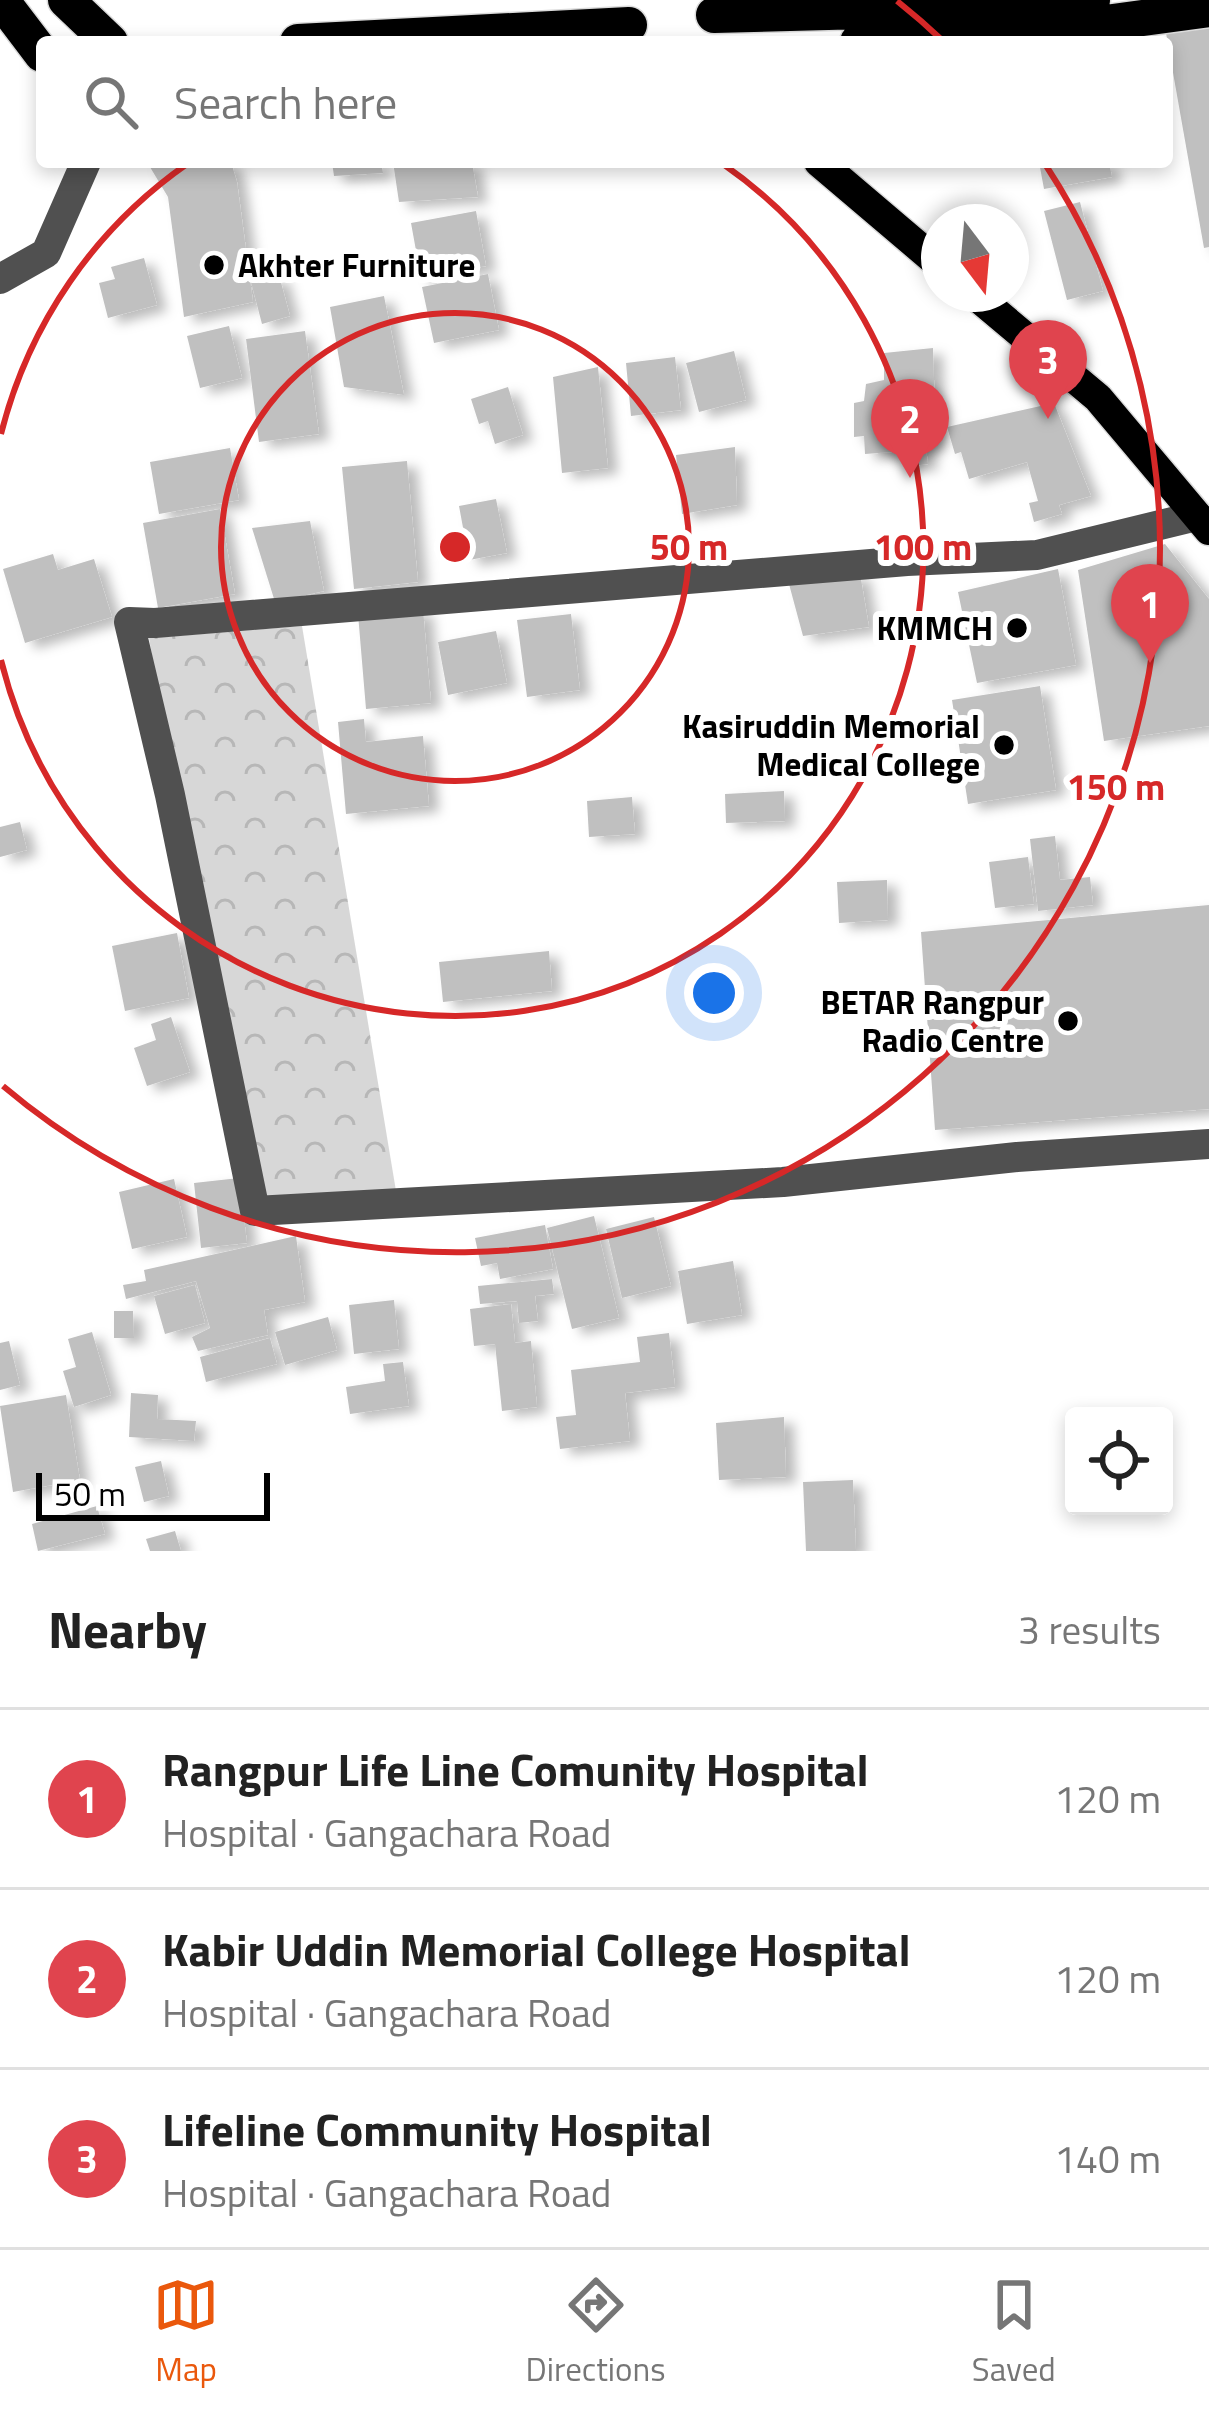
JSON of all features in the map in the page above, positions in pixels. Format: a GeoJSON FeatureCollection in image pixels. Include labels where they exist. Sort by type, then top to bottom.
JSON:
{"type":"FeatureCollection","features":[{"type":"Feature","properties":{"kind":"highway"},"geometry":{"type":"LineString","coordinates":[[1,0],[36,46]]}},
{"type":"Feature","properties":{"kind":"highway"},"geometry":{"type":"LineString","coordinates":[[66,0],[104,36]]}},
{"type":"Feature","properties":{"kind":"highway"},"geometry":{"type":"LineString","coordinates":[[897,36],[1051,12],[1092,0]]}},
{"type":"Feature","properties":{"kind":"highway"},"geometry":{"type":"LineString","coordinates":[[711,19],[1209,9]]}},
{"type":"Feature","properties":{"kind":"highway"},"geometry":{"type":"LineString","coordinates":[[399,36],[635,22]]}},
{"type":"Feature","properties":{"kind":"main road"},"geometry":{"type":"LineString","coordinates":[[803,168],[884,218]]}},
{"type":"Feature","properties":{"kind":"main road"},"geometry":{"type":"LineString","coordinates":[[827,168],[921,249]]}},
{"type":"Feature","properties":{"kind":"main road"},"geometry":{"type":"LineString","coordinates":[[996,312],[1099,398],[1203,523]]}},
{"type":"Feature","properties":{"kind":"street"},"geometry":{"type":"LineString","coordinates":[[0,279],[46,253],[83,168]]}},
{"type":"Feature","properties":{"kind":"street"},"geometry":{"type":"LineString","coordinates":[[1203,523],[1037,555],[129,622],[170,795],[255,1211],[783,1182],[1017,1157],[1209,1144]]}},
{"type":"Feature","properties":{"kind":"green space"},"geometry":{"type":"Polygon","coordinates":[[[302,626],[396,1191],[244,1207],[149,638],[302,626]]]}},
{"type":"Feature","properties":{"kind":"building"},"geometry":{"type":"Polygon","coordinates":[[[1209,26],[1209,247],[1204,248],[1173,73],[1173,36],[1166,33],[1209,26]]]}},
{"type":"Feature","properties":{"kind":"building"},"geometry":{"type":"Polygon","coordinates":[[[151,168],[233,168],[253,302],[184,317],[168,197],[151,168]]]}},
{"type":"Feature","properties":{"kind":"building"},"geometry":{"type":"Polygon","coordinates":[[[333,168],[382,168],[383,173],[334,176],[333,168]]]}},
{"type":"Feature","properties":{"kind":"building"},"geometry":{"type":"Polygon","coordinates":[[[394,168],[473,168],[478,197],[399,202],[394,168]]]}},
{"type":"Feature","properties":{"kind":"building"},"geometry":{"type":"Polygon","coordinates":[[[1040,168],[1110,168],[1112,177],[1044,189],[1040,168]]]}},
{"type":"Feature","properties":{"kind":"building"},"geometry":{"type":"Polygon","coordinates":[[[1080,202],[1103,291],[1067,300],[1044,211],[1080,202]]]}},
{"type":"Feature","properties":{"kind":"building"},"geometry":{"type":"Polygon","coordinates":[[[476,211],[486,266],[421,278],[411,223],[476,211]]]}},
{"type":"Feature","properties":{"kind":"building"},"geometry":{"type":"Polygon","coordinates":[[[144,258],[157,305],[108,318],[99,283],[115,279],[111,267],[144,258]]]}},
{"type":"Feature","properties":{"kind":"building"},"geometry":{"type":"Polygon","coordinates":[[[488,274],[499,330],[434,343],[422,287],[488,274]]]}},
{"type":"Feature","properties":{"kind":"building"},"geometry":{"type":"Polygon","coordinates":[[[279,275],[290,316],[262,324],[251,282],[279,275]]]}},
{"type":"Feature","properties":{"kind":"building"},"geometry":{"type":"Polygon","coordinates":[[[384,296],[404,395],[344,387],[330,307],[384,296]]]}},
{"type":"Feature","properties":{"kind":"building"},"geometry":{"type":"Polygon","coordinates":[[[229,326],[242,378],[200,388],[187,336],[229,326]]]}},
{"type":"Feature","properties":{"kind":"building"},"geometry":{"type":"Polygon","coordinates":[[[305,331],[319,434],[259,442],[246,339],[305,331]]]}},
{"type":"Feature","properties":{"kind":"building"},"geometry":{"type":"Polygon","coordinates":[[[933,348],[936,444],[926,449],[928,464],[904,467],[905,451],[865,454],[864,436],[854,437],[854,403],[864,401],[866,384],[884,380],[884,353],[933,348]]]}},
{"type":"Feature","properties":{"kind":"building"},"geometry":{"type":"Polygon","coordinates":[[[734,351],[746,400],[699,412],[686,363],[734,351]]]}},
{"type":"Feature","properties":{"kind":"building"},"geometry":{"type":"Polygon","coordinates":[[[675,357],[681,410],[631,416],[626,363],[675,357]]]}},
{"type":"Feature","properties":{"kind":"building"},"geometry":{"type":"Polygon","coordinates":[[[598,367],[608,468],[562,473],[553,377],[598,367]]]}},
{"type":"Feature","properties":{"kind":"building"},"geometry":{"type":"Polygon","coordinates":[[[508,387],[523,435],[495,444],[488,421],[479,424],[471,399],[508,387]]]}},
{"type":"Feature","properties":{"kind":"building"},"geometry":{"type":"Polygon","coordinates":[[[1054,403],[1091,496],[1059,505],[1062,514],[1034,522],[1029,503],[1038,501],[1027,462],[969,479],[947,427],[1054,403]]]}},
{"type":"Feature","properties":{"kind":"building"},"geometry":{"type":"Polygon","coordinates":[[[735,447],[737,505],[682,514],[676,455],[735,447]]]}},
{"type":"Feature","properties":{"kind":"building"},"geometry":{"type":"Polygon","coordinates":[[[230,448],[239,500],[159,514],[150,462],[230,448]]]}},
{"type":"Feature","properties":{"kind":"building"},"geometry":{"type":"Polygon","coordinates":[[[407,461],[418,582],[354,589],[342,467],[407,461]]]}},
{"type":"Feature","properties":{"kind":"building"},"geometry":{"type":"Polygon","coordinates":[[[496,499],[507,553],[469,560],[459,506],[496,499]]]}},
{"type":"Feature","properties":{"kind":"building"},"geometry":{"type":"Polygon","coordinates":[[[220,509],[235,594],[158,608],[143,523],[220,509]]]}},
{"type":"Feature","properties":{"kind":"building"},"geometry":{"type":"Polygon","coordinates":[[[310,521],[324,591],[275,602],[252,528],[310,521]]]}},
{"type":"Feature","properties":{"kind":"building"},"geometry":{"type":"Polygon","coordinates":[[[1165,544],[1209,599],[1209,726],[1104,741],[1078,570],[1165,544]]]}},
{"type":"Feature","properties":{"kind":"building"},"geometry":{"type":"Polygon","coordinates":[[[53,554],[58,570],[94,559],[112,617],[25,643],[3,569],[53,554]]]}},
{"type":"Feature","properties":{"kind":"building","name":"KMMCH"},"geometry":{"type":"Polygon","coordinates":[[[1058,569],[1076,665],[977,683],[958,592],[1058,569]]]}},
{"type":"Feature","properties":{"kind":"building"},"geometry":{"type":"Polygon","coordinates":[[[860,573],[869,627],[803,636],[789,584],[860,573]]]}},
{"type":"Feature","properties":{"kind":"building"},"geometry":{"type":"Polygon","coordinates":[[[423,609],[431,703],[366,709],[358,614],[423,609]]]}},
{"type":"Feature","properties":{"kind":"building"},"geometry":{"type":"Polygon","coordinates":[[[571,614],[580,690],[527,697],[517,620],[571,614]]]}},
{"type":"Feature","properties":{"kind":"building"},"geometry":{"type":"Polygon","coordinates":[[[496,631],[507,683],[448,695],[438,642],[496,631]]]}},
{"type":"Feature","properties":{"kind":"building","name":"Kasiruddin Memorial Medical College"},"geometry":{"type":"Polygon","coordinates":[[[1040,686],[1056,790],[968,804],[952,700],[1040,686]]]}},
{"type":"Feature","properties":{"kind":"building"},"geometry":{"type":"Polygon","coordinates":[[[364,719],[366,742],[423,736],[429,806],[346,814],[338,722],[364,719]]]}},
{"type":"Feature","properties":{"kind":"building"},"geometry":{"type":"Polygon","coordinates":[[[784,791],[785,821],[726,823],[725,794],[784,791]]]}},
{"type":"Feature","properties":{"kind":"building"},"geometry":{"type":"Polygon","coordinates":[[[632,797],[635,834],[589,837],[587,801],[632,797]]]}},
{"type":"Feature","properties":{"kind":"building"},"geometry":{"type":"Polygon","coordinates":[[[20,822],[27,850],[0,857],[0,827],[20,822]]]}},
{"type":"Feature","properties":{"kind":"building"},"geometry":{"type":"Polygon","coordinates":[[[1055,836],[1060,880],[1090,877],[1093,905],[1038,911],[1030,839],[1055,836]]]}},
{"type":"Feature","properties":{"kind":"building"},"geometry":{"type":"Polygon","coordinates":[[[1028,857],[1034,904],[995,908],[989,862],[1028,857]]]}},
{"type":"Feature","properties":{"kind":"building"},"geometry":{"type":"Polygon","coordinates":[[[887,880],[888,920],[839,923],[837,882],[887,880]]]}},
{"type":"Feature","properties":{"kind":"building","name":"BETAR Rangpur Radio Centre"},"geometry":{"type":"Polygon","coordinates":[[[1209,905],[1209,1109],[935,1130],[921,932],[1209,905]]]}},
{"type":"Feature","properties":{"kind":"building"},"geometry":{"type":"Polygon","coordinates":[[[177,933],[189,998],[125,1011],[112,946],[177,933]]]}},
{"type":"Feature","properties":{"kind":"building"},"geometry":{"type":"Polygon","coordinates":[[[549,951],[552,991],[443,1002],[439,962],[549,951]]]}},
{"type":"Feature","properties":{"kind":"building"},"geometry":{"type":"Polygon","coordinates":[[[171,1017],[190,1072],[147,1086],[134,1048],[156,1040],[151,1024],[171,1017]]]}},
{"type":"Feature","properties":{"kind":"building"},"geometry":{"type":"Polygon","coordinates":[[[239,1178],[247,1243],[201,1248],[194,1183],[239,1178]]]}},
{"type":"Feature","properties":{"kind":"building"},"geometry":{"type":"Polygon","coordinates":[[[174,1179],[187,1237],[132,1249],[119,1192],[174,1179]]]}},
{"type":"Feature","properties":{"kind":"building"},"geometry":{"type":"Polygon","coordinates":[[[594,1216],[619,1318],[572,1329],[547,1228],[594,1216]]]}},
{"type":"Feature","properties":{"kind":"building"},"geometry":{"type":"Polygon","coordinates":[[[654,1217],[671,1286],[622,1298],[606,1229],[654,1217]]]}},
{"type":"Feature","properties":{"kind":"building"},"geometry":{"type":"Polygon","coordinates":[[[545,1225],[553,1269],[500,1279],[497,1263],[481,1266],[475,1238],[545,1225]]]}},
{"type":"Feature","properties":{"kind":"building"},"geometry":{"type":"Polygon","coordinates":[[[296,1236],[305,1302],[264,1310],[268,1335],[198,1351],[192,1337],[210,1328],[196,1281],[126,1299],[123,1285],[146,1281],[144,1270],[296,1236]]]}},
{"type":"Feature","properties":{"kind":"building"},"geometry":{"type":"Polygon","coordinates":[[[733,1261],[742,1315],[687,1324],[678,1271],[733,1261]]]}},
{"type":"Feature","properties":{"kind":"building"},"geometry":{"type":"Polygon","coordinates":[[[552,1279],[554,1294],[535,1296],[538,1321],[519,1323],[517,1301],[480,1304],[478,1286],[552,1279]]]}},
{"type":"Feature","properties":{"kind":"building"},"geometry":{"type":"Polygon","coordinates":[[[195,1285],[205,1323],[165,1334],[154,1296],[195,1285]]]}},
{"type":"Feature","properties":{"kind":"building"},"geometry":{"type":"Polygon","coordinates":[[[394,1300],[399,1349],[354,1354],[349,1305],[394,1300]]]}},
{"type":"Feature","properties":{"kind":"building"},"geometry":{"type":"Polygon","coordinates":[[[511,1304],[515,1343],[531,1341],[537,1407],[502,1411],[495,1344],[474,1346],[470,1309],[511,1304]]]}},
{"type":"Feature","properties":{"kind":"building"},"geometry":{"type":"Polygon","coordinates":[[[114,1311],[133,1311],[134,1338],[114,1338],[114,1311]]]}},
{"type":"Feature","properties":{"kind":"building"},"geometry":{"type":"Polygon","coordinates":[[[328,1317],[337,1350],[285,1365],[275,1332],[328,1317]]]}},
{"type":"Feature","properties":{"kind":"building"},"geometry":{"type":"Polygon","coordinates":[[[92,1332],[111,1395],[74,1407],[63,1371],[76,1367],[68,1339],[92,1332]]]}},
{"type":"Feature","properties":{"kind":"building"},"geometry":{"type":"Polygon","coordinates":[[[669,1333],[675,1387],[625,1393],[630,1441],[560,1449],[556,1417],[576,1415],[571,1370],[640,1362],[637,1337],[669,1333]]]}},
{"type":"Feature","properties":{"kind":"building"},"geometry":{"type":"Polygon","coordinates":[[[270,1338],[277,1364],[206,1382],[200,1357],[270,1338]]]}},
{"type":"Feature","properties":{"kind":"building"},"geometry":{"type":"Polygon","coordinates":[[[9,1341],[20,1385],[0,1390],[0,1343],[9,1341]]]}},
{"type":"Feature","properties":{"kind":"building"},"geometry":{"type":"Polygon","coordinates":[[[403,1362],[409,1406],[350,1414],[346,1387],[385,1381],[383,1364],[403,1362]]]}},
{"type":"Feature","properties":{"kind":"building"},"geometry":{"type":"Polygon","coordinates":[[[131,1393],[158,1395],[157,1419],[196,1421],[194,1441],[129,1437],[131,1393]]]}},
{"type":"Feature","properties":{"kind":"building"},"geometry":{"type":"Polygon","coordinates":[[[66,1395],[80,1480],[13,1492],[0,1406],[66,1395]]]}},
{"type":"Feature","properties":{"kind":"building"},"geometry":{"type":"Polygon","coordinates":[[[784,1417],[786,1477],[719,1480],[716,1423],[784,1417]]]}},
{"type":"Feature","properties":{"kind":"building"},"geometry":{"type":"Polygon","coordinates":[[[161,1461],[169,1496],[144,1502],[135,1467],[161,1461]]]}},
{"type":"Feature","properties":{"kind":"building"},"geometry":{"type":"Polygon","coordinates":[[[853,1480],[856,1551],[806,1551],[803,1482],[853,1480]]]}},
{"type":"Feature","properties":{"kind":"building"},"geometry":{"type":"Polygon","coordinates":[[[97,1506],[105,1534],[38,1551],[32,1524],[97,1506]]]}},
{"type":"Feature","properties":{"kind":"building"},"geometry":{"type":"Polygon","coordinates":[[[175,1531],[181,1551],[150,1551],[146,1539],[175,1531]]]}},
{"type":"Feature","properties":{"kind":"place","name":"Akhter Furniture"},"geometry":{"type":"Point","coordinates":[214,265]}},
{"type":"Feature","properties":{"kind":"place","name":"Lifeline Community Hospital"},"geometry":{"type":"Point","coordinates":[1048,419]}},
{"type":"Feature","properties":{"kind":"place","name":"Kabir Uddin Memorial College Hospital"},"geometry":{"type":"Point","coordinates":[910,478]}},
{"type":"Feature","properties":{"kind":"place","name":"KMMCH"},"geometry":{"type":"Point","coordinates":[1017,628]}},
{"type":"Feature","properties":{"kind":"place","name":"Rangpur Life Line Comunity Hospital"},"geometry":{"type":"Point","coordinates":[1150,663]}},
{"type":"Feature","properties":{"kind":"place","name":"Kasiruddin Memorial Medical College"},"geometry":{"type":"Point","coordinates":[1004,745]}},
{"type":"Feature","properties":{"kind":"place","name":"BETAR Rangpur Radio Centre"},"geometry":{"type":"Point","coordinates":[1068,1021]}}]}
